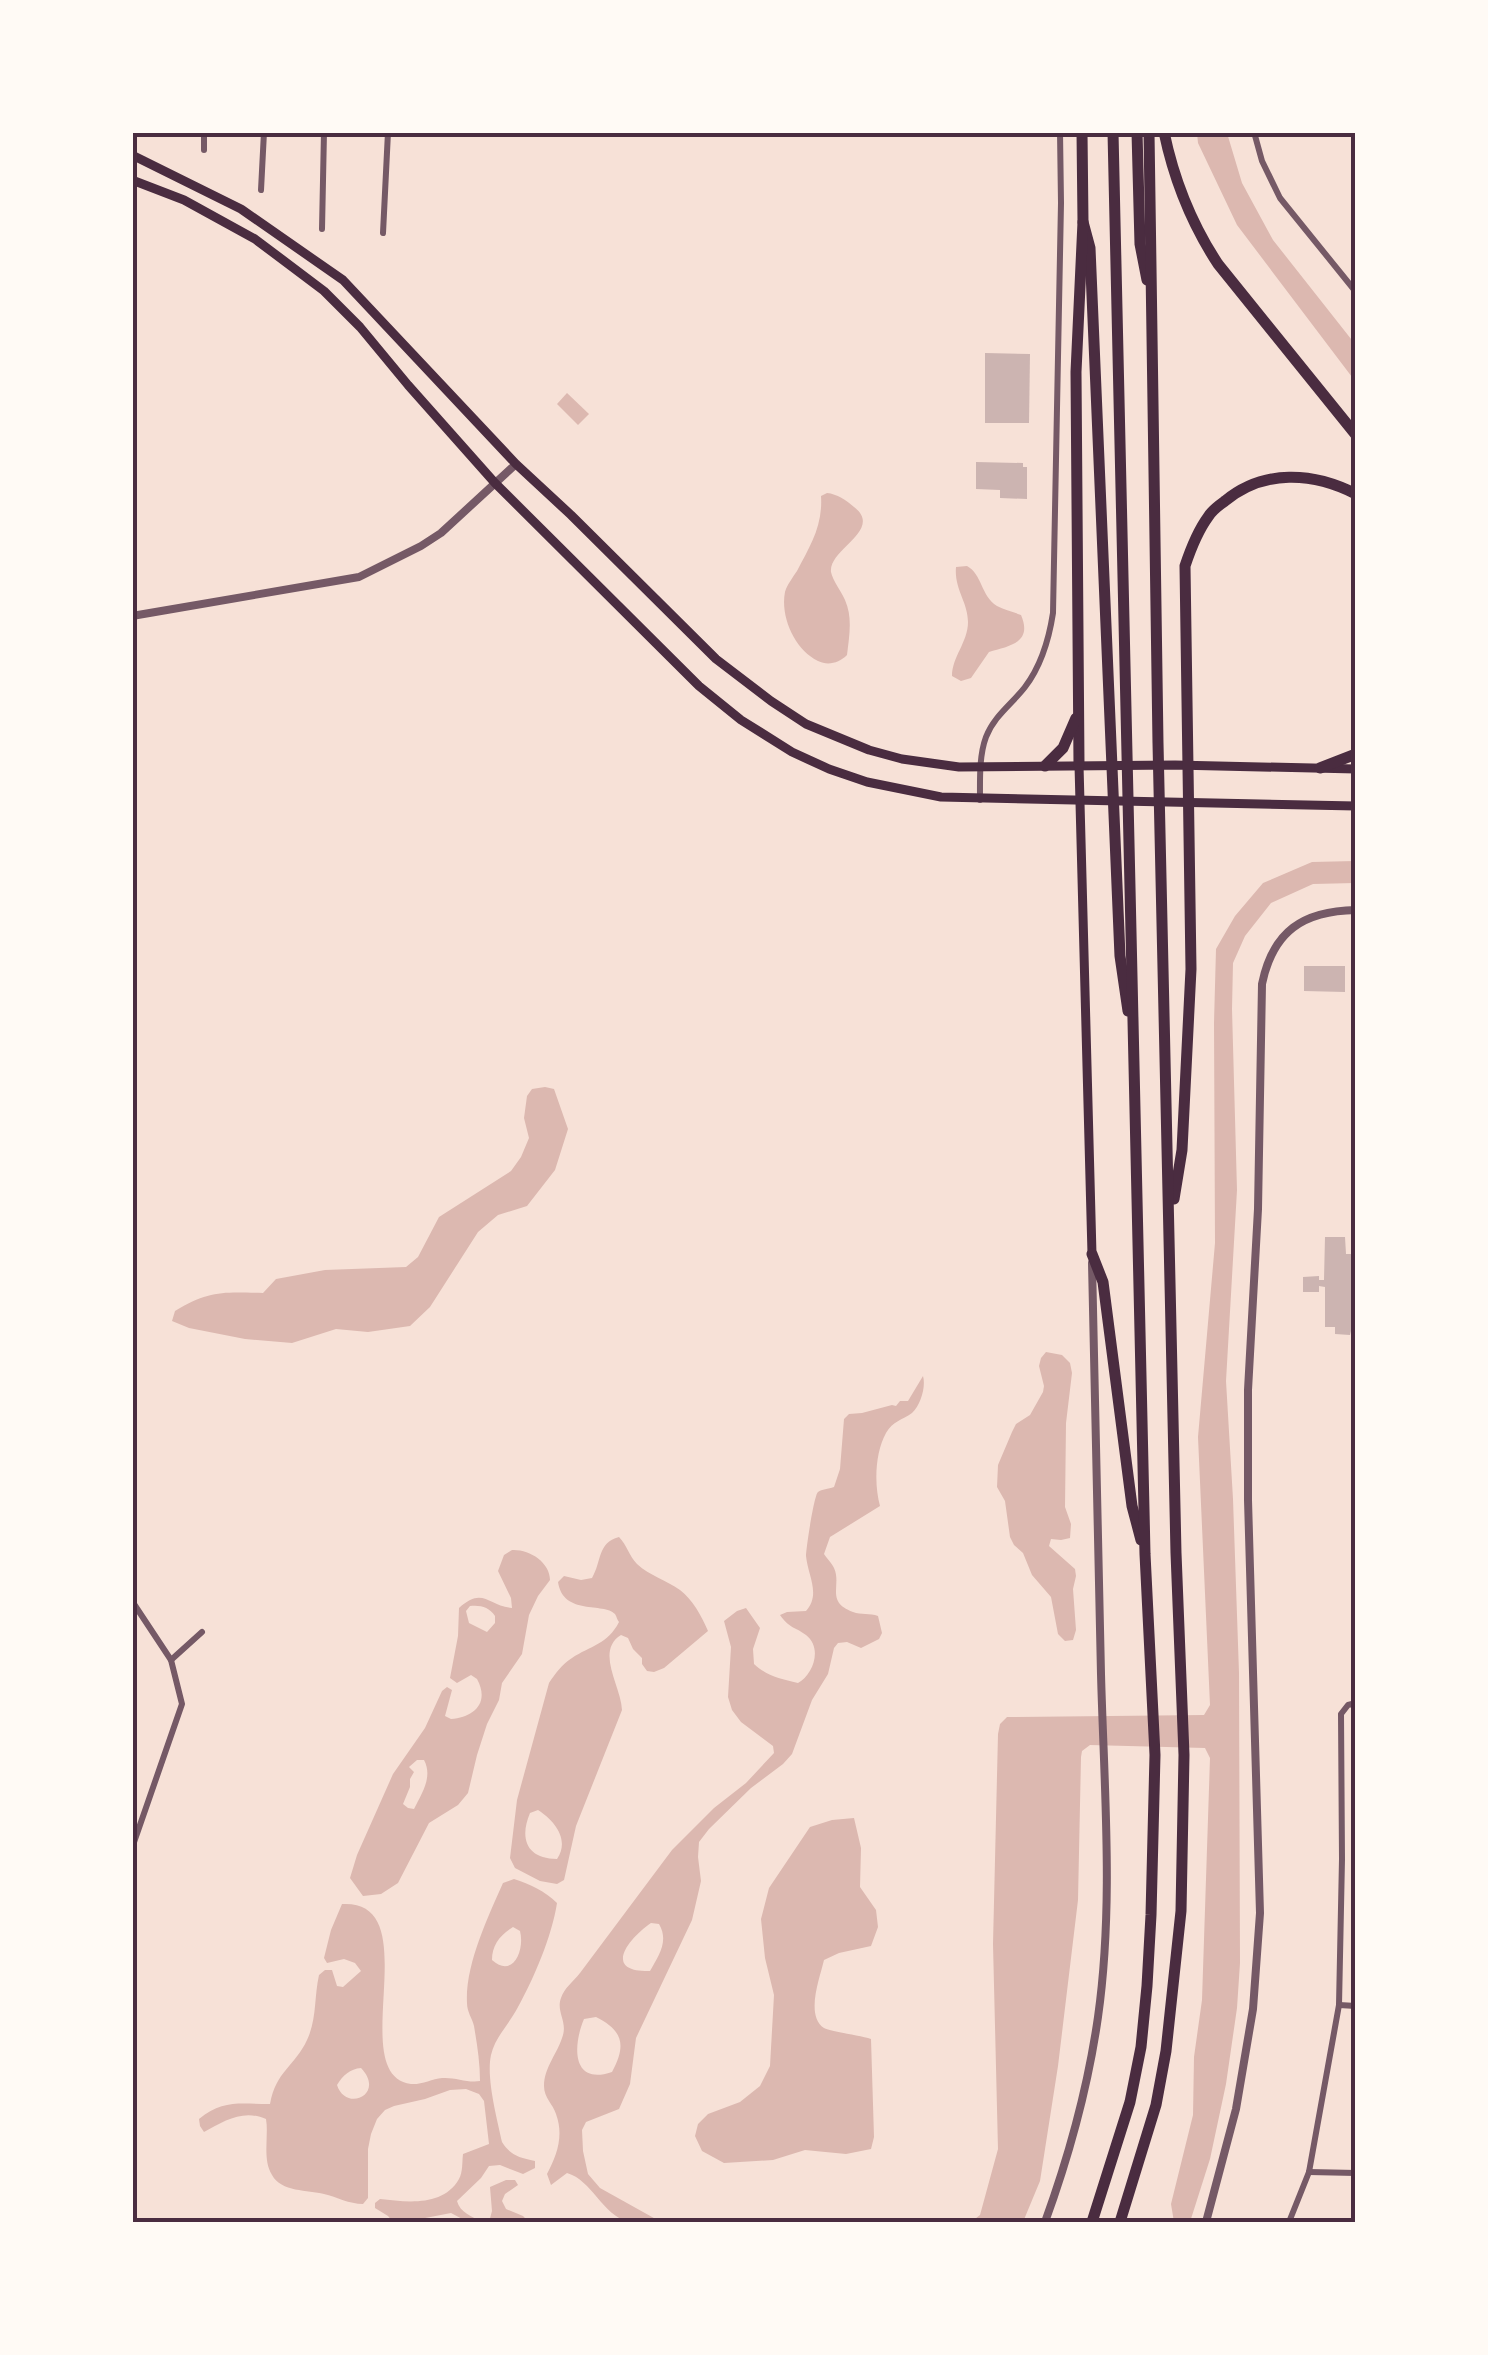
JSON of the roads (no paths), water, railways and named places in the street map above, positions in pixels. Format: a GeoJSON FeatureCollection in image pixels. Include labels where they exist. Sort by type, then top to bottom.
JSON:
{"type":"FeatureCollection","features":[{"type":"Feature","properties":{"kind":"highway"},"geometry":{"type":"LineString","coordinates":[[1079,765],[1076,372],[1083,222],[1082,132]]}},
{"type":"Feature","properties":{"kind":"highway"},"geometry":{"type":"LineString","coordinates":[[1092,2222],[1130,2102],[1140,2047],[1152,1915],[1154,1755],[1145,1554],[1113,132]]}},
{"type":"Feature","properties":{"kind":"highway"},"geometry":{"type":"LineString","coordinates":[[1137,132],[1140,244],[1152,304]]}},
{"type":"Feature","properties":{"kind":"highway"},"geometry":{"type":"LineString","coordinates":[[1120,2222],[1156,2104],[1166,2051],[1181,1911],[1184,1754],[1158,743],[1149,132]]}},
{"type":"Feature","properties":{"kind":"highway"},"geometry":{"type":"LineString","coordinates":[[1164,132],[1179,188],[1202,241],[1356,436]]}},
{"type":"Feature","properties":{"kind":"highway"},"geometry":{"type":"LineString","coordinates":[[1083,222],[1090,248],[1120,956],[1135,1059]]}},
{"type":"Feature","properties":{"kind":"highway"},"geometry":{"type":"LineString","coordinates":[[1169,1228],[1182,1150],[1191,969],[1185,566],[1194,539],[1210,512],[1238,490],[1265,480],[1299,476],[1356,494]]}},
{"type":"Feature","properties":{"kind":"highway"},"geometry":{"type":"LineString","coordinates":[[1045,766],[1063,748],[1078,714]]}},
{"type":"Feature","properties":{"kind":"highway"},"geometry":{"type":"LineString","coordinates":[[1320,768],[1356,754]]}},
{"type":"Feature","properties":{"kind":"highway"},"geometry":{"type":"LineString","coordinates":[[1092,1254],[1103,1282],[1132,1506],[1145,1554]]}},
{"type":"Feature","properties":{"kind":"main road"},"geometry":{"type":"LineString","coordinates":[[132,155],[241,209],[343,280],[516,464],[716,659],[786,712],[819,730],[869,750],[917,762],[980,768],[1079,765],[1356,769]]}},
{"type":"Feature","properties":{"kind":"main road"},"geometry":{"type":"LineString","coordinates":[[132,180],[184,200],[255,239],[324,291],[360,327],[494,483],[699,686],[758,731],[811,761],[867,782],[926,796],[1356,806]]}},
{"type":"Feature","properties":{"kind":"main road"},"geometry":{"type":"LineString","coordinates":[[1079,765],[1092,1254]]}},
{"type":"Feature","properties":{"kind":"street"},"geometry":{"type":"LineString","coordinates":[[204,132],[204,150]]}},
{"type":"Feature","properties":{"kind":"street"},"geometry":{"type":"LineString","coordinates":[[261,190],[264,132]]}},
{"type":"Feature","properties":{"kind":"street"},"geometry":{"type":"LineString","coordinates":[[322,229],[324,132]]}},
{"type":"Feature","properties":{"kind":"street"},"geometry":{"type":"LineString","coordinates":[[383,233],[388,132]]}},
{"type":"Feature","properties":{"kind":"street"},"geometry":{"type":"LineString","coordinates":[[980,800],[984,744],[990,729],[1037,666],[1053,613],[1060,132]]}},
{"type":"Feature","properties":{"kind":"street"},"geometry":{"type":"LineString","coordinates":[[1254,132],[1262,161],[1280,198],[1356,292]]}},
{"type":"Feature","properties":{"kind":"street"},"geometry":{"type":"LineString","coordinates":[[132,616],[359,577],[441,533],[516,464]]}},
{"type":"Feature","properties":{"kind":"street"},"geometry":{"type":"LineString","coordinates":[[1206,2222],[1236,2108],[1253,2008],[1260,1913],[1248,1390],[1258,1209],[1262,984],[1273,950],[1302,920],[1356,910]]}},
{"type":"Feature","properties":{"kind":"street"},"geometry":{"type":"LineString","coordinates":[[1045,2222],[1074,2132],[1091,2062],[1105,1944],[1092,1254]]}},
{"type":"Feature","properties":{"kind":"street"},"geometry":{"type":"LineString","coordinates":[[132,1601],[170,1660],[182,1704],[132,1848]]}},
{"type":"Feature","properties":{"kind":"street"},"geometry":{"type":"LineString","coordinates":[[170,1660],[202,1632]]}},
{"type":"Feature","properties":{"kind":"street"},"geometry":{"type":"LineString","coordinates":[[1289,2222],[1310,2172],[1338,2006],[1341,1714],[1348,1705],[1356,1704]]}},
{"type":"Feature","properties":{"kind":"street"},"geometry":{"type":"LineString","coordinates":[[1342,1860],[1356,1860]]}},
{"type":"Feature","properties":{"kind":"street"},"geometry":{"type":"LineString","coordinates":[[1338,2006],[1356,2006]]}},
{"type":"Feature","properties":{"kind":"street"},"geometry":{"type":"LineString","coordinates":[[1310,2172],[1356,2173]]}}]}
